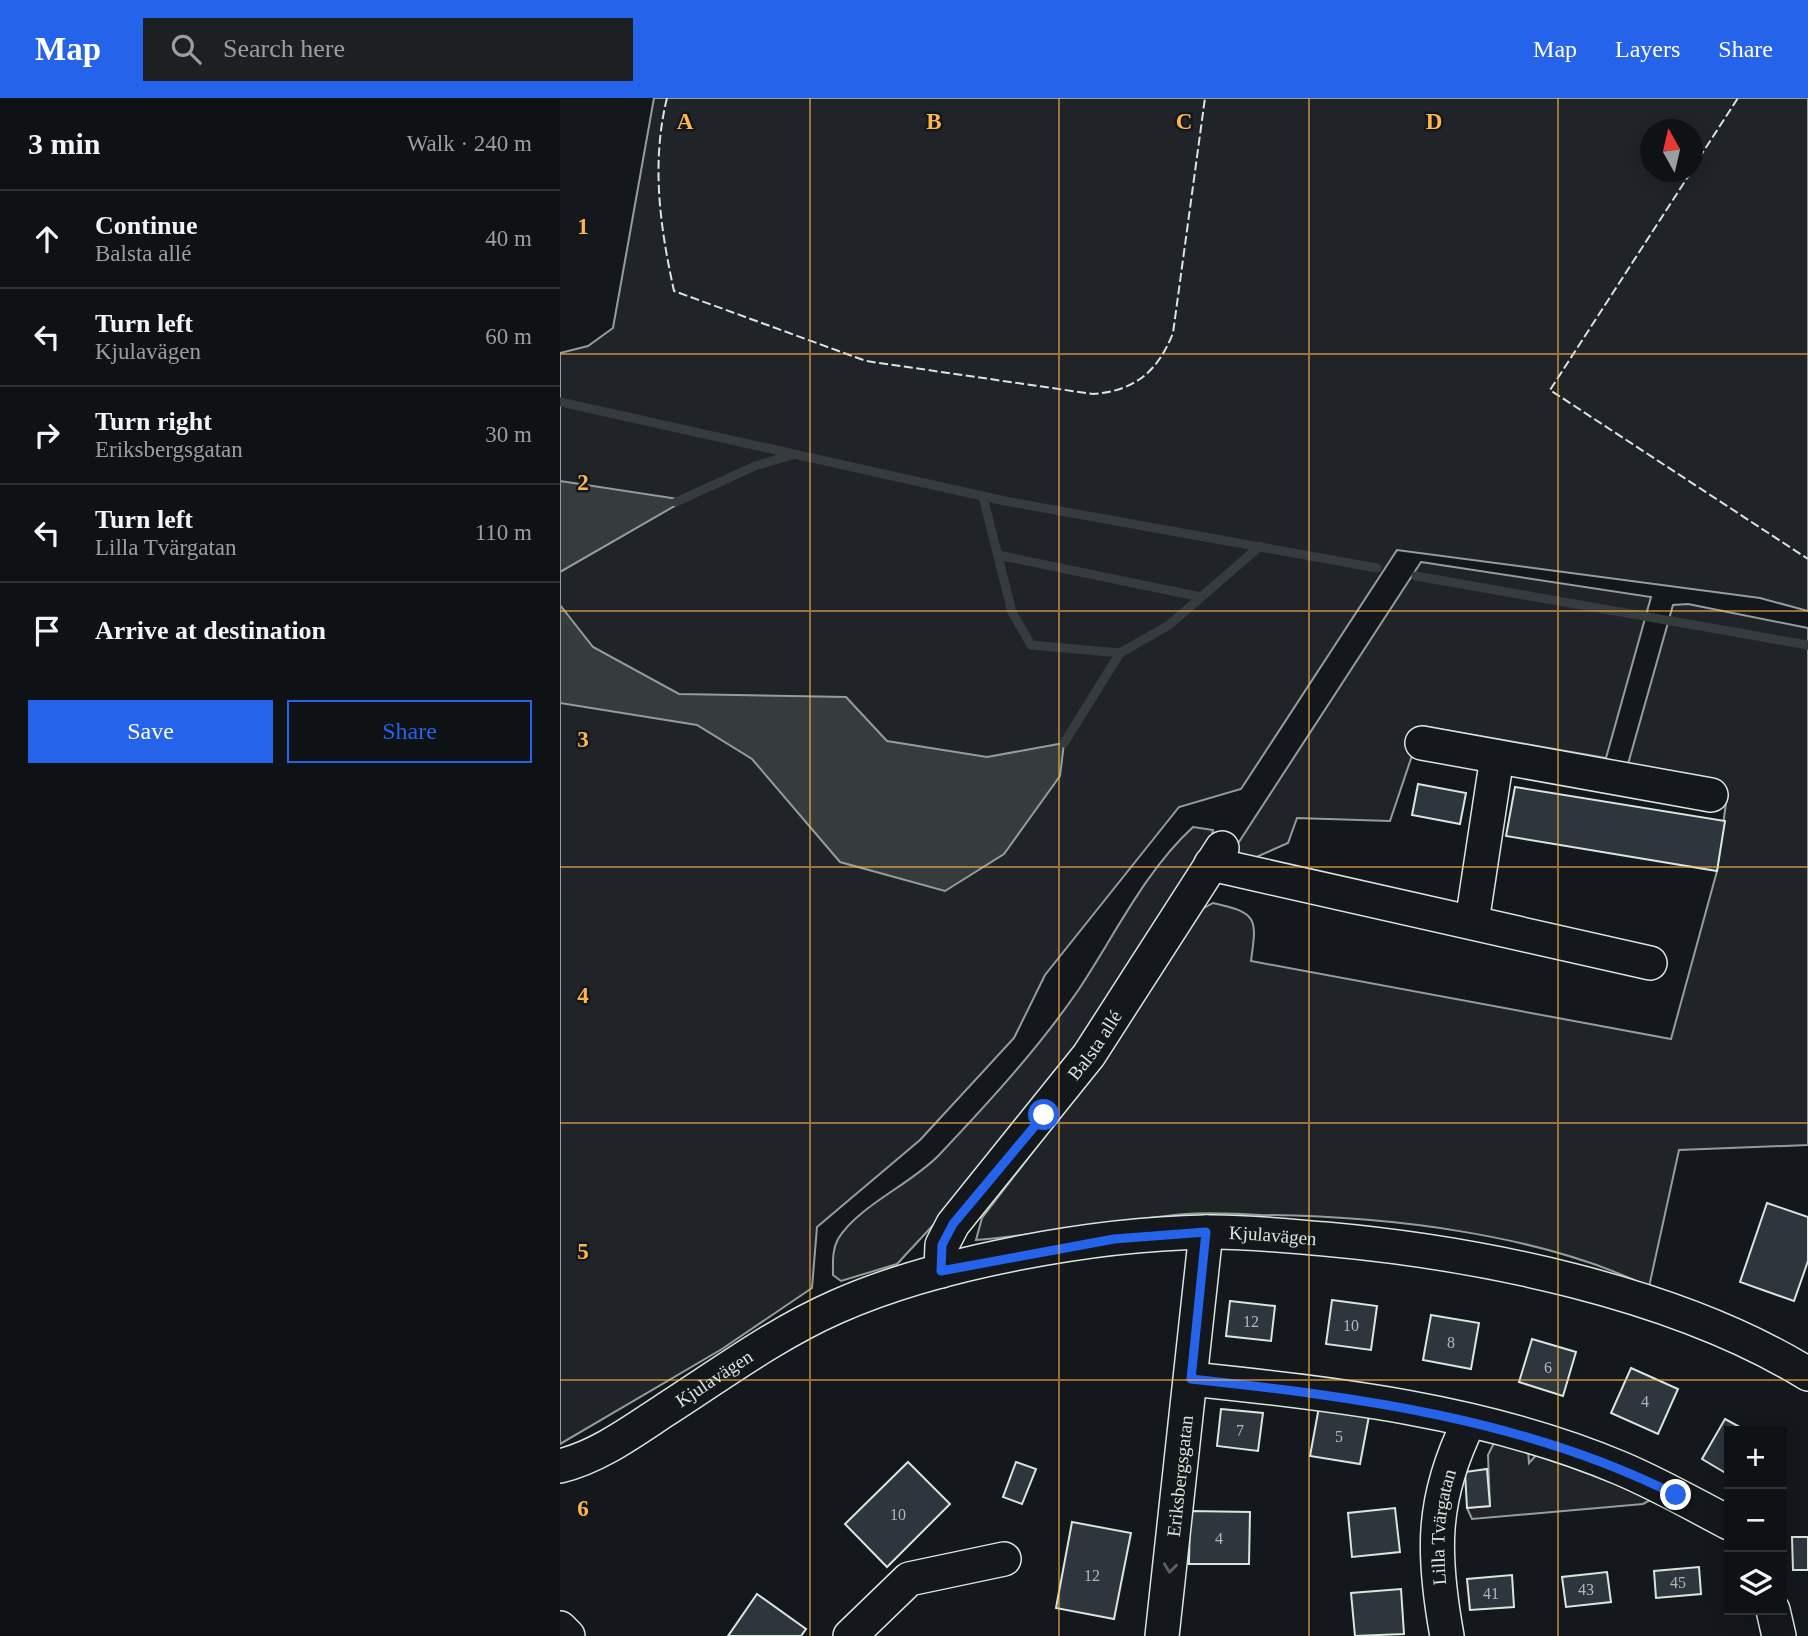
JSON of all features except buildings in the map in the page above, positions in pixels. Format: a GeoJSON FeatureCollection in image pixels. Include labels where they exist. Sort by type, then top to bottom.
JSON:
{"type":"FeatureCollection","features":[{"type":"Feature","properties":{"kind":"street"},"geometry":{"type":"LineString","coordinates":[[1422,743],[1711,795]]}},
{"type":"Feature","properties":{"kind":"street"},"geometry":{"type":"LineString","coordinates":[[1497,757],[1472,922],[1650,962]]}},
{"type":"Feature","properties":{"kind":"street","name":"Balsta allé"},"geometry":{"type":"LineString","coordinates":[[941,1271],[942,1245],[953,1224],[1089,1055],[1217,856],[1472,922]]}},
{"type":"Feature","properties":{"kind":"street","name":"Kjulavägen"},"geometry":{"type":"LineString","coordinates":[[560,1466],[577,1461],[632,1432],[791,1328],[853,1300],[941,1271],[1114,1239],[1206,1232],[1365,1243],[1479,1260],[1591,1285],[1702,1323],[1784,1360],[1808,1374]]}},
{"type":"Feature","properties":{"kind":"street","name":"Eriksbergsgatan"},"geometry":{"type":"LineString","coordinates":[[1162,1636],[1206,1232]]}},
{"type":"Feature","properties":{"kind":"street"},"geometry":{"type":"LineString","coordinates":[[1191,1379],[1327,1393],[1469,1422],[1539,1440],[1608,1463],[1724,1521]]}},
{"type":"Feature","properties":{"kind":"street","name":"Lilla Tvärgatan"},"geometry":{"type":"LineString","coordinates":[[1447,1636],[1436,1548],[1438,1506],[1469,1422]]}},
{"type":"Feature","properties":{"kind":"street"},"geometry":{"type":"LineString","coordinates":[[850,1636],[909,1579],[1004,1559]]}},
{"type":"Feature","properties":{"kind":"street"},"geometry":{"type":"LineString","coordinates":[[1774,1615],[1779,1636]]}},
{"type":"Feature","properties":{"kind":"street"},"geometry":{"type":"LineString","coordinates":[[560,1628],[568,1636]]}},
{"type":"Feature","properties":{"kind":"shaded area"},"geometry":{"type":"Polygon","coordinates":[[[654,98],[1808,98],[1808,611],[1760,598],[1397,550],[1241,789],[1179,807],[1045,975],[1014,1038],[920,1140],[817,1227],[812,1288],[722,1349],[560,1444],[560,353],[588,346],[613,328],[654,98]]]}},
{"type":"Feature","properties":{"kind":"shaded area"},"geometry":{"type":"Polygon","coordinates":[[[560,481],[685,500],[560,572],[560,481]]]}},
{"type":"Feature","properties":{"kind":"shaded area"},"geometry":{"type":"Polygon","coordinates":[[[1421,562],[1651,597],[1606,758],[1422,726],[1390,821],[1297,818],[1288,843],[1245,862],[1235,860],[1237,845],[1421,562]]]}},
{"type":"Feature","properties":{"kind":"shaded area"},"geometry":{"type":"Polygon","coordinates":[[[1688,604],[1808,628],[1808,1145],[1679,1150],[1649,1287],[1606,1268],[1510,1241],[1460,1231],[1358,1219],[1195,1213],[976,1240],[982,1218],[1062,1114],[1195,913],[1213,903],[1239,910],[1251,920],[1254,935],[1251,961],[1671,1039],[1717,871],[1727,795],[1721,784],[1628,764],[1673,605],[1688,604]]]}},
{"type":"Feature","properties":{"kind":"shaded area"},"geometry":{"type":"Polygon","coordinates":[[[560,605],[593,647],[679,694],[846,697],[887,741],[987,757],[1064,743],[1060,776],[1004,854],[945,891],[840,862],[752,759],[697,725],[560,703],[560,605]]]}},
{"type":"Feature","properties":{"kind":"shaded area"},"geometry":{"type":"Polygon","coordinates":[[[1193,827],[1213,830],[1210,844],[1076,1052],[962,1194],[897,1264],[841,1281],[833,1275],[835,1247],[847,1227],[872,1205],[928,1165],[1012,1076],[1077,992],[1159,864],[1193,827]]]}},
{"type":"Feature","properties":{"kind":"shaded area"},"geometry":{"type":"Polygon","coordinates":[[[1496,1439],[1528,1449],[1529,1463],[1539,1452],[1654,1498],[1643,1504],[1472,1519],[1467,1508],[1490,1506],[1488,1455],[1496,1439]]]}},
{"type":"Feature","properties":{"kind":"waterway"},"geometry":{"type":"LineString","coordinates":[[560,402],[1005,501],[1377,568]]}},
{"type":"Feature","properties":{"kind":"waterway"},"geometry":{"type":"LineString","coordinates":[[676,502],[755,466],[792,455]]}},
{"type":"Feature","properties":{"kind":"waterway"},"geometry":{"type":"LineString","coordinates":[[983,497],[1012,612],[1031,645],[1120,653],[1169,625],[1260,546]]}},
{"type":"Feature","properties":{"kind":"waterway"},"geometry":{"type":"LineString","coordinates":[[998,555],[1201,597]]}},
{"type":"Feature","properties":{"kind":"waterway"},"geometry":{"type":"LineString","coordinates":[[1416,576],[1808,645]]}},
{"type":"Feature","properties":{"kind":"waterway"},"geometry":{"type":"LineString","coordinates":[[1064,743],[1120,653]]}},
{"type":"Feature","properties":{"kind":"fence"},"geometry":{"type":"LineString","coordinates":[[667,98],[658,171],[661,219],[674,291],[866,361],[1093,394],[1121,389],[1143,377],[1160,358],[1173,333],[1205,98]]}},
{"type":"Feature","properties":{"kind":"fence"},"geometry":{"type":"LineString","coordinates":[[1703,152],[1738,98]]}},
{"type":"Feature","properties":{"kind":"fence"},"geometry":{"type":"LineString","coordinates":[[1685,182],[1550,390],[1808,559]]}},
{"type":"Feature","properties":{"kind":"route"},"geometry":{"type":"LineString","coordinates":[[1044,1115],[953,1224],[942,1245],[941,1271],[1114,1239],[1206,1232],[1191,1379],[1327,1393],[1427,1411],[1582,1454],[1621,1468],[1676,1495]]}}]}
